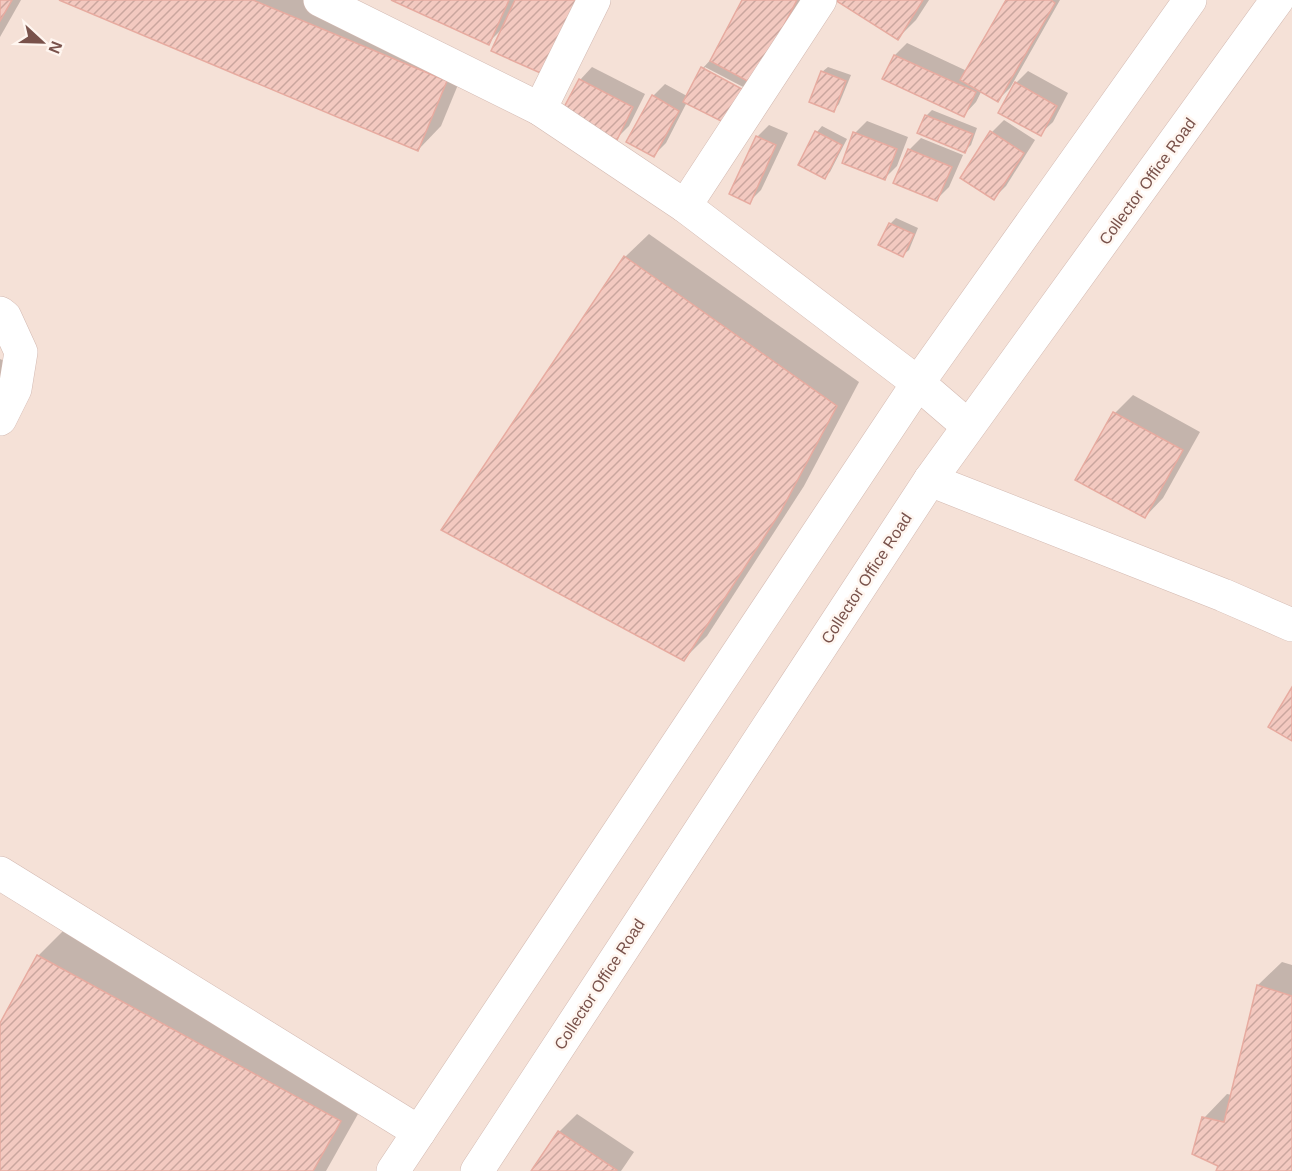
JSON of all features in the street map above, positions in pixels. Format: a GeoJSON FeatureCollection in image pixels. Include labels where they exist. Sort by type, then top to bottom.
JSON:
{"type":"FeatureCollection","features":[{"type":"Feature","properties":{"kind":"street"},"geometry":{"type":"LineString","coordinates":[[320,0],[540,109],[685,206],[918,383],[968,426]]}},
{"type":"Feature","properties":{"kind":"street"},"geometry":{"type":"LineString","coordinates":[[540,109],[594,0]]}},
{"type":"Feature","properties":{"kind":"street"},"geometry":{"type":"LineString","coordinates":[[685,206],[820,0]]}},
{"type":"Feature","properties":{"kind":"street"},"geometry":{"type":"LineString","coordinates":[[393,1171],[918,383],[1190,0]]}},
{"type":"Feature","properties":{"kind":"street","name":"Collector Office Road"},"geometry":{"type":"LineString","coordinates":[[477,1171],[930,480],[1277,0]]}},
{"type":"Feature","properties":{"kind":"street"},"geometry":{"type":"LineString","coordinates":[[0,313],[5,317],[21,352],[15,389],[0,419]]}},
{"type":"Feature","properties":{"kind":"street"},"geometry":{"type":"LineString","coordinates":[[930,480],[1213,591],[1292,625]]}},
{"type":"Feature","properties":{"kind":"street"},"geometry":{"type":"LineString","coordinates":[[0,873],[418,1132]]}},
{"type":"Feature","properties":{"kind":"shaded area"},"geometry":{"type":"Polygon","coordinates":[[[0,0],[1292,0],[1292,1171],[0,1171],[0,0]]]}},
{"type":"Feature","properties":{"kind":"building"},"geometry":{"type":"Polygon","coordinates":[[[0,0],[12,0],[0,21],[0,0]]]}},
{"type":"Feature","properties":{"kind":"building"},"geometry":{"type":"Polygon","coordinates":[[[59,0],[253,0],[447,81],[418,151],[59,0]]]}},
{"type":"Feature","properties":{"kind":"building"},"geometry":{"type":"Polygon","coordinates":[[[391,0],[509,0],[489,45],[391,0]]]}},
{"type":"Feature","properties":{"kind":"building"},"geometry":{"type":"Polygon","coordinates":[[[515,0],[579,0],[545,75],[491,51],[515,0]]]}},
{"type":"Feature","properties":{"kind":"building"},"geometry":{"type":"Polygon","coordinates":[[[742,0],[797,0],[753,84],[710,61],[742,0]]]}},
{"type":"Feature","properties":{"kind":"building"},"geometry":{"type":"Polygon","coordinates":[[[835,0],[923,0],[898,40],[835,0]]]}},
{"type":"Feature","properties":{"kind":"building"},"geometry":{"type":"Polygon","coordinates":[[[1006,0],[1051,0],[1055,3],[998,102],[960,80],[1006,0]]]}},
{"type":"Feature","properties":{"kind":"building"},"geometry":{"type":"Polygon","coordinates":[[[894,55],[976,92],[964,117],[882,79],[894,55]]]}},
{"type":"Feature","properties":{"kind":"building"},"geometry":{"type":"Polygon","coordinates":[[[701,67],[742,89],[725,123],[683,102],[701,67]]]}},
{"type":"Feature","properties":{"kind":"building"},"geometry":{"type":"Polygon","coordinates":[[[821,71],[846,81],[834,112],[809,102],[821,71]]]}},
{"type":"Feature","properties":{"kind":"building"},"geometry":{"type":"Polygon","coordinates":[[[579,79],[633,107],[617,140],[562,111],[579,79]]]}},
{"type":"Feature","properties":{"kind":"building"},"geometry":{"type":"Polygon","coordinates":[[[1015,82],[1057,106],[1041,136],[998,113],[1015,82]]]}},
{"type":"Feature","properties":{"kind":"building"},"geometry":{"type":"Polygon","coordinates":[[[652,95],[679,111],[654,157],[626,142],[652,95]]]}},
{"type":"Feature","properties":{"kind":"building"},"geometry":{"type":"Polygon","coordinates":[[[925,115],[973,134],[965,153],[917,133],[925,115]]]}},
{"type":"Feature","properties":{"kind":"building"},"geometry":{"type":"Polygon","coordinates":[[[815,131],[842,145],[825,179],[798,165],[815,131]]]}},
{"type":"Feature","properties":{"kind":"building"},"geometry":{"type":"Polygon","coordinates":[[[990,131],[1024,153],[994,200],[960,178],[990,131]]]}},
{"type":"Feature","properties":{"kind":"building"},"geometry":{"type":"Polygon","coordinates":[[[853,132],[897,149],[885,180],[842,163],[853,132]]]}},
{"type":"Feature","properties":{"kind":"building"},"geometry":{"type":"Polygon","coordinates":[[[756,136],[776,145],[750,204],[729,194],[756,136]]]}},
{"type":"Feature","properties":{"kind":"building"},"geometry":{"type":"Polygon","coordinates":[[[908,149],[952,167],[937,201],[893,183],[908,149]]]}},
{"type":"Feature","properties":{"kind":"building"},"geometry":{"type":"Polygon","coordinates":[[[889,223],[914,234],[903,257],[878,245],[889,223]]]}},
{"type":"Feature","properties":{"kind":"building"},"geometry":{"type":"Polygon","coordinates":[[[624,256],[837,406],[781,511],[684,661],[441,530],[624,256]]]}},
{"type":"Feature","properties":{"kind":"building"},"geometry":{"type":"Polygon","coordinates":[[[1113,412],[1183,450],[1145,518],[1075,480],[1113,412]]]}},
{"type":"Feature","properties":{"kind":"building"},"geometry":{"type":"Polygon","coordinates":[[[1292,687],[1292,741],[1268,727],[1292,687]]]}},
{"type":"Feature","properties":{"kind":"building"},"geometry":{"type":"Polygon","coordinates":[[[37,955],[341,1121],[313,1171],[0,1171],[0,1023],[37,955]]]}},
{"type":"Feature","properties":{"kind":"building"},"geometry":{"type":"Polygon","coordinates":[[[1257,985],[1292,996],[1292,1171],[1216,1171],[1218,1166],[1192,1154],[1202,1117],[1224,1122],[1257,985]]]}},
{"type":"Feature","properties":{"kind":"building"},"geometry":{"type":"Polygon","coordinates":[[[558,1131],[617,1170],[531,1171],[558,1131]]]}}]}
